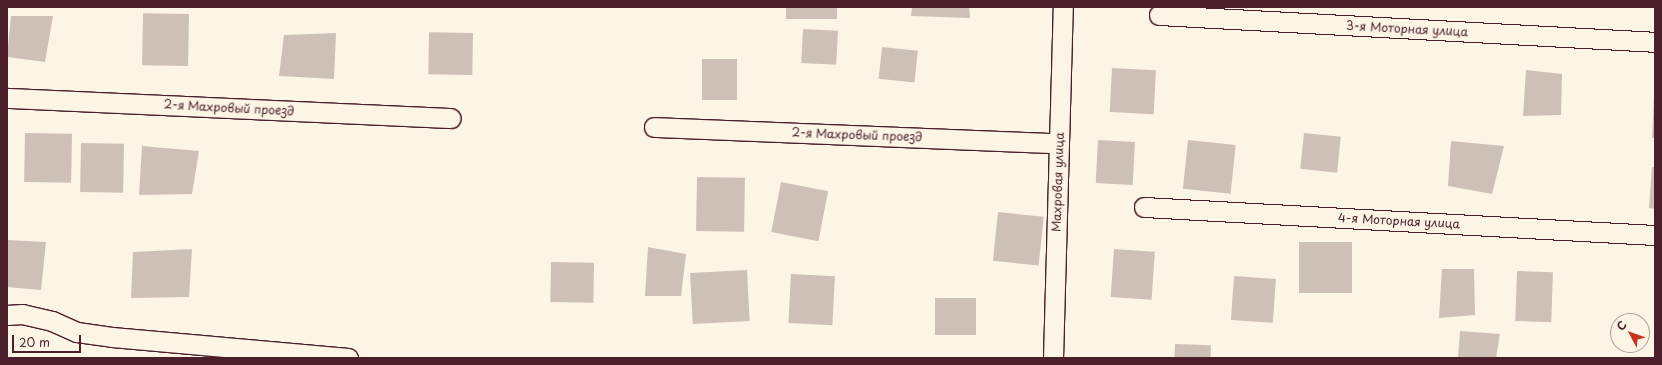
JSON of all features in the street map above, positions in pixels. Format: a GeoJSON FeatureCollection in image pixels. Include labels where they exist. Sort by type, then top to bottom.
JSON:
{"type":"FeatureCollection","features":[{"type":"Feature","properties":{"kind":"street","name":"Махровая улица"},"geometry":{"type":"LineString","coordinates":[[1053,358],[1063,7]]}},
{"type":"Feature","properties":{"kind":"street","name":"3-я Моторная улица"},"geometry":{"type":"LineString","coordinates":[[1159,16],[1655,42]]}},
{"type":"Feature","properties":{"kind":"street","name":"2-я Махровый проезд"},"geometry":{"type":"LineString","coordinates":[[7,98],[452,118]]}},
{"type":"Feature","properties":{"kind":"street","name":"2-я Махровый проезд"},"geometry":{"type":"LineString","coordinates":[[654,127],[1059,143]]}},
{"type":"Feature","properties":{"kind":"street","name":"4-я Моторная улица"},"geometry":{"type":"LineString","coordinates":[[1144,208],[1655,234]]}},
{"type":"Feature","properties":{"kind":"street"},"geometry":{"type":"LineString","coordinates":[[7,314],[22,314],[52,321],[77,332],[112,337],[348,358]]}},
{"type":"Feature","properties":{"kind":"building"},"geometry":{"type":"Polygon","coordinates":[[[786,7],[837,7],[837,19],[786,19],[786,7]]]}},
{"type":"Feature","properties":{"kind":"building"},"geometry":{"type":"Polygon","coordinates":[[[912,7],[969,7],[970,18],[911,16],[912,7]]]}},
{"type":"Feature","properties":{"kind":"building"},"geometry":{"type":"Polygon","coordinates":[[[143,13],[189,14],[188,66],[142,65],[143,13]]]}},
{"type":"Feature","properties":{"kind":"building"},"geometry":{"type":"Polygon","coordinates":[[[11,16],[53,16],[45,62],[7,57],[11,16]]]}},
{"type":"Feature","properties":{"kind":"building"},"geometry":{"type":"Polygon","coordinates":[[[803,29],[838,31],[836,65],[801,63],[803,29]]]}},
{"type":"Feature","properties":{"kind":"building"},"geometry":{"type":"Polygon","coordinates":[[[429,32],[473,33],[472,75],[428,74],[429,32]]]}},
{"type":"Feature","properties":{"kind":"building"},"geometry":{"type":"Polygon","coordinates":[[[336,33],[334,79],[279,76],[284,35],[336,33]]]}},
{"type":"Feature","properties":{"kind":"building"},"geometry":{"type":"Polygon","coordinates":[[[882,47],[918,51],[914,83],[879,79],[882,47]]]}},
{"type":"Feature","properties":{"kind":"building"},"geometry":{"type":"Polygon","coordinates":[[[702,59],[737,59],[737,100],[702,100],[702,59]]]}},
{"type":"Feature","properties":{"kind":"building"},"geometry":{"type":"Polygon","coordinates":[[[1112,68],[1156,70],[1154,114],[1110,112],[1112,68]]]}},
{"type":"Feature","properties":{"kind":"building"},"geometry":{"type":"Polygon","coordinates":[[[1526,70],[1562,74],[1561,115],[1523,116],[1526,70]]]}},
{"type":"Feature","properties":{"kind":"building"},"geometry":{"type":"Polygon","coordinates":[[[1654,97],[1655,138],[1652,138],[1654,97]]]}},
{"type":"Feature","properties":{"kind":"building"},"geometry":{"type":"Polygon","coordinates":[[[25,133],[72,134],[71,183],[24,182],[25,133]]]}},
{"type":"Feature","properties":{"kind":"building"},"geometry":{"type":"Polygon","coordinates":[[[1304,133],[1341,137],[1337,173],[1300,169],[1304,133]]]}},
{"type":"Feature","properties":{"kind":"building"},"geometry":{"type":"Polygon","coordinates":[[[1098,140],[1135,142],[1133,185],[1096,183],[1098,140]]]}},
{"type":"Feature","properties":{"kind":"building"},"geometry":{"type":"Polygon","coordinates":[[[1188,140],[1236,145],[1231,194],[1183,189],[1188,140]]]}},
{"type":"Feature","properties":{"kind":"building"},"geometry":{"type":"Polygon","coordinates":[[[1451,141],[1504,146],[1492,194],[1448,186],[1451,141]]]}},
{"type":"Feature","properties":{"kind":"building"},"geometry":{"type":"Polygon","coordinates":[[[81,143],[124,144],[123,193],[80,192],[81,143]]]}},
{"type":"Feature","properties":{"kind":"building"},"geometry":{"type":"Polygon","coordinates":[[[142,146],[199,151],[192,194],[139,195],[142,146]]]}},
{"type":"Feature","properties":{"kind":"building"},"geometry":{"type":"Polygon","coordinates":[[[1652,167],[1655,167],[1655,209],[1649,208],[1652,167]]]}},
{"type":"Feature","properties":{"kind":"building"},"geometry":{"type":"Polygon","coordinates":[[[697,177],[745,178],[744,232],[696,231],[697,177]]]}},
{"type":"Feature","properties":{"kind":"building"},"geometry":{"type":"Polygon","coordinates":[[[781,182],[828,191],[818,241],[771,232],[781,182]]]}},
{"type":"Feature","properties":{"kind":"building"},"geometry":{"type":"Polygon","coordinates":[[[998,212],[1044,217],[1039,266],[993,261],[998,212]]]}},
{"type":"Feature","properties":{"kind":"building"},"geometry":{"type":"Polygon","coordinates":[[[7,240],[46,242],[41,290],[7,287],[7,240]]]}},
{"type":"Feature","properties":{"kind":"building"},"geometry":{"type":"Polygon","coordinates":[[[1299,242],[1352,242],[1352,293],[1299,293],[1299,242]]]}},
{"type":"Feature","properties":{"kind":"building"},"geometry":{"type":"Polygon","coordinates":[[[648,247],[686,254],[681,296],[645,296],[648,247]]]}},
{"type":"Feature","properties":{"kind":"building"},"geometry":{"type":"Polygon","coordinates":[[[192,249],[189,297],[131,298],[133,252],[192,249]]]}},
{"type":"Feature","properties":{"kind":"building"},"geometry":{"type":"Polygon","coordinates":[[[1114,249],[1155,252],[1152,300],[1111,297],[1114,249]]]}},
{"type":"Feature","properties":{"kind":"building"},"geometry":{"type":"Polygon","coordinates":[[[551,262],[594,263],[593,303],[550,302],[551,262]]]}},
{"type":"Feature","properties":{"kind":"building"},"geometry":{"type":"Polygon","coordinates":[[[1442,269],[1474,269],[1475,315],[1439,318],[1442,269]]]}},
{"type":"Feature","properties":{"kind":"building"},"geometry":{"type":"Polygon","coordinates":[[[747,270],[750,321],[693,324],[690,273],[747,270]]]}},
{"type":"Feature","properties":{"kind":"building"},"geometry":{"type":"Polygon","coordinates":[[[1517,271],[1553,272],[1551,322],[1515,321],[1517,271]]]}},
{"type":"Feature","properties":{"kind":"building"},"geometry":{"type":"Polygon","coordinates":[[[791,274],[835,276],[832,325],[788,323],[791,274]]]}},
{"type":"Feature","properties":{"kind":"building"},"geometry":{"type":"Polygon","coordinates":[[[1234,276],[1276,279],[1273,323],[1231,320],[1234,276]]]}},
{"type":"Feature","properties":{"kind":"building"},"geometry":{"type":"Polygon","coordinates":[[[935,298],[976,298],[976,335],[935,335],[935,298]]]}},
{"type":"Feature","properties":{"kind":"building"},"geometry":{"type":"Polygon","coordinates":[[[1460,331],[1500,334],[1496,358],[1458,358],[1460,331]]]}},
{"type":"Feature","properties":{"kind":"building"},"geometry":{"type":"Polygon","coordinates":[[[1175,344],[1211,345],[1211,358],[1175,358],[1175,344]]]}}]}
